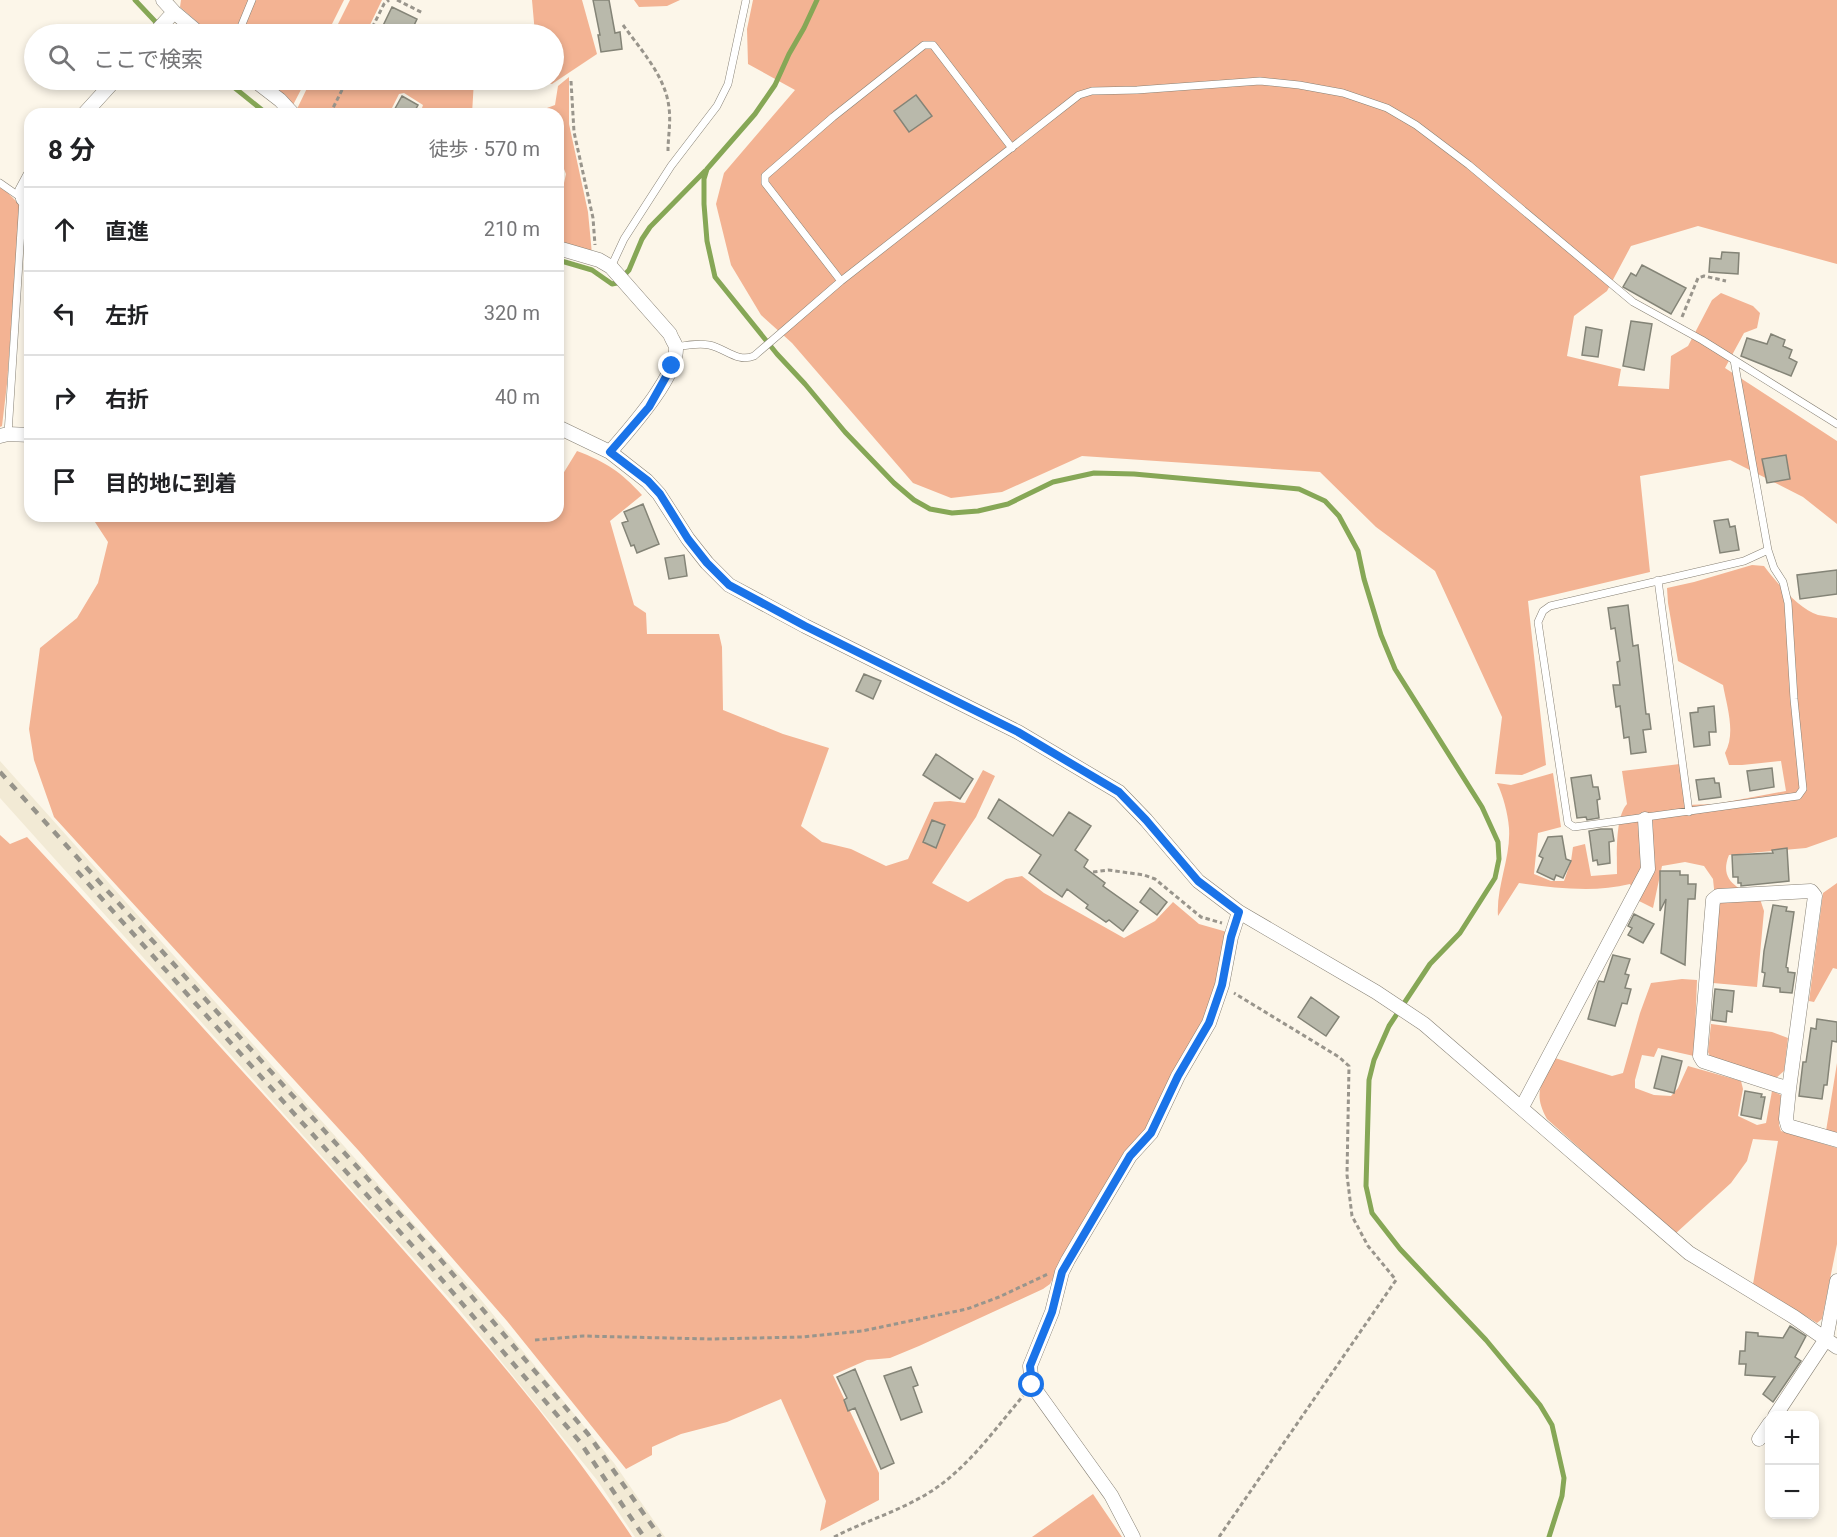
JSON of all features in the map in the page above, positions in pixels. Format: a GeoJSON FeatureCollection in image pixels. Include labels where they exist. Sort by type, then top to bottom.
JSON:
{"type":"FeatureCollection","features":[{"type":"Feature","properties":{"kind":"street"},"geometry":{"type":"LineString","coordinates":[[163,0],[188,24]]}},
{"type":"Feature","properties":{"kind":"street"},"geometry":{"type":"LineString","coordinates":[[163,24],[174,12]]}},
{"type":"Feature","properties":{"kind":"street"},"geometry":{"type":"LineString","coordinates":[[89,108],[106,90]]}},
{"type":"Feature","properties":{"kind":"street"},"geometry":{"type":"LineString","coordinates":[[267,90],[287,108]]}},
{"type":"Feature","properties":{"kind":"street"},"geometry":{"type":"LineString","coordinates":[[564,250],[594,258],[611,267],[670,334],[676,347],[672,366],[649,407],[610,452]]}},
{"type":"Feature","properties":{"kind":"street"},"geometry":{"type":"LineString","coordinates":[[564,430],[610,452],[648,481],[660,494],[688,539],[729,585],[805,626],[1018,732],[1119,792],[1198,881],[1237,919],[1285,938],[1416,1019],[1522,1107],[1689,1254],[1794,1317],[1832,1343]]}},
{"type":"Feature","properties":{"kind":"street"},"geometry":{"type":"LineString","coordinates":[[4,435],[24,435]]}},
{"type":"Feature","properties":{"kind":"street"},"geometry":{"type":"LineString","coordinates":[[1522,1107],[1648,869],[1645,819]]}},
{"type":"Feature","properties":{"kind":"street"},"geometry":{"type":"LineString","coordinates":[[1789,1089],[1703,1061],[1700,1056],[1713,900],[1718,896],[1811,891],[1815,896],[1786,1119],[1788,1126],[1837,1140]]}},
{"type":"Feature","properties":{"kind":"street"},"geometry":{"type":"LineString","coordinates":[[1133,1537],[1111,1495],[1032,1385],[1030,1366],[1052,1312],[1062,1272],[1130,1156],[1151,1133],[1178,1076],[1209,1023],[1222,985],[1237,919]]}},
{"type":"Feature","properties":{"kind":"street"},"geometry":{"type":"LineString","coordinates":[[1779,1411],[1832,1343],[1837,1281]]}},
{"type":"Feature","properties":{"kind":"street"},"geometry":{"type":"LineString","coordinates":[[1759,1439],[1765,1431]]}},
{"type":"Feature","properties":{"kind":"lane"},"geometry":{"type":"LineString","coordinates":[[242,24],[252,0]]}},
{"type":"Feature","properties":{"kind":"lane"},"geometry":{"type":"LineString","coordinates":[[611,267],[624,239],[670,168],[717,106],[728,84],[746,0]]}},
{"type":"Feature","properties":{"kind":"lane"},"geometry":{"type":"LineString","coordinates":[[841,281],[765,183],[765,176],[833,117],[924,45],[933,45],[1012,148]]}},
{"type":"Feature","properties":{"kind":"lane"},"geometry":{"type":"LineString","coordinates":[[676,347],[707,345],[746,359],[760,351],[841,281],[1079,95],[1092,91],[1260,81],[1343,93],[1387,108],[1416,125],[1469,165],[1633,302],[1734,360],[1837,424]]}},
{"type":"Feature","properties":{"kind":"lane"},"geometry":{"type":"LineString","coordinates":[[0,183],[24,201]]}},
{"type":"Feature","properties":{"kind":"lane"},"geometry":{"type":"LineString","coordinates":[[4,435],[24,223]]}},
{"type":"Feature","properties":{"kind":"lane"},"geometry":{"type":"LineString","coordinates":[[1734,360],[1768,550],[1774,568],[1783,582],[1788,603],[1803,789],[1798,796],[1645,819],[1574,827],[1568,823],[1538,622],[1543,611],[1551,606],[1744,561],[1768,550]]}},
{"type":"Feature","properties":{"kind":"lane"},"geometry":{"type":"LineString","coordinates":[[1658,580],[1689,812]]}},
{"type":"Feature","properties":{"kind":"path"},"geometry":{"type":"LineString","coordinates":[[374,24],[384,4],[389,0]]}},
{"type":"Feature","properties":{"kind":"path"},"geometry":{"type":"LineString","coordinates":[[397,0],[423,13]]}},
{"type":"Feature","properties":{"kind":"path"},"geometry":{"type":"LineString","coordinates":[[623,25],[650,63],[668,96],[670,168]]}},
{"type":"Feature","properties":{"kind":"path"},"geometry":{"type":"LineString","coordinates":[[571,81],[574,132],[593,218],[596,243],[594,258]]}},
{"type":"Feature","properties":{"kind":"path"},"geometry":{"type":"LineString","coordinates":[[333,108],[342,90]]}},
{"type":"Feature","properties":{"kind":"path"},"geometry":{"type":"LineString","coordinates":[[1678,327],[1698,278],[1704,276],[1726,280]]}},
{"type":"Feature","properties":{"kind":"path"},"geometry":{"type":"LineString","coordinates":[[1093,872],[1108,870],[1144,874],[1155,879],[1201,917],[1237,919]]}},
{"type":"Feature","properties":{"kind":"path"},"geometry":{"type":"LineString","coordinates":[[1219,1537],[1396,1280],[1368,1246],[1352,1216],[1347,1175],[1349,1066],[1339,1057],[1222,985]]}},
{"type":"Feature","properties":{"kind":"path"},"geometry":{"type":"LineString","coordinates":[[535,1340],[583,1336],[710,1339],[802,1337],[862,1331],[966,1309],[999,1297],[1040,1276],[1062,1272]]}},
{"type":"Feature","properties":{"kind":"path"},"geometry":{"type":"LineString","coordinates":[[834,1537],[883,1516],[931,1491],[968,1460],[1032,1385]]}},
{"type":"Feature","properties":{"kind":"shaded area"},"geometry":{"type":"Polygon","coordinates":[[[181,0],[344,0],[332,24],[200,24],[180,7],[181,0]]]}},
{"type":"Feature","properties":{"kind":"shaded area"},"geometry":{"type":"Polygon","coordinates":[[[350,0],[382,0],[370,24],[338,24],[350,0]]]}},
{"type":"Feature","properties":{"kind":"shaded area"},"geometry":{"type":"Polygon","coordinates":[[[532,0],[582,0],[597,54],[564,76],[564,24],[534,24],[532,0]]]}},
{"type":"Feature","properties":{"kind":"shaded area"},"geometry":{"type":"Polygon","coordinates":[[[634,0],[680,0],[667,6],[639,7],[634,0]]]}},
{"type":"Feature","properties":{"kind":"shaded area"},"geometry":{"type":"Polygon","coordinates":[[[753,0],[1837,0],[1837,264],[1698,226],[1631,246],[1607,291],[1574,316],[1567,356],[1621,369],[1618,386],[1669,389],[1671,356],[1688,346],[1712,300],[1721,293],[1753,306],[1760,313],[1757,328],[1744,333],[1725,368],[1837,441],[1837,524],[1803,497],[1730,460],[1640,476],[1650,572],[1528,601],[1546,765],[1522,775],[1495,774],[1502,717],[1435,571],[1376,527],[1320,472],[1082,456],[1002,492],[951,498],[913,483],[792,343],[761,315],[731,265],[716,204],[724,173],[795,90],[748,64],[747,29],[753,0]]]}},
{"type":"Feature","properties":{"kind":"shaded area"},"geometry":{"type":"Polygon","coordinates":[[[569,77],[569,124],[588,212],[592,254],[564,244],[566,174],[564,169],[564,108],[547,108],[555,105],[557,90],[564,90],[564,81],[569,77]]]}},
{"type":"Feature","properties":{"kind":"shaded area"},"geometry":{"type":"Polygon","coordinates":[[[275,90],[301,90],[293,105],[275,90]]]}},
{"type":"Feature","properties":{"kind":"shaded area"},"geometry":{"type":"Polygon","coordinates":[[[306,90],[473,90],[472,108],[422,108],[423,105],[404,93],[399,94],[392,108],[297,108],[306,90]]]}},
{"type":"Feature","properties":{"kind":"shaded area"},"geometry":{"type":"Polygon","coordinates":[[[0,185],[20,205],[7,384],[2,426],[0,427],[0,185]]]}},
{"type":"Feature","properties":{"kind":"shaded area"},"geometry":{"type":"Polygon","coordinates":[[[577,451],[612,469],[642,495],[610,521],[634,605],[646,613],[647,634],[719,634],[722,647],[723,710],[783,734],[829,748],[801,826],[822,842],[851,849],[886,866],[908,859],[934,802],[965,803],[983,770],[995,776],[976,817],[932,883],[968,902],[1006,879],[1022,876],[1044,893],[1124,938],[1155,921],[1173,902],[1199,924],[1227,932],[1217,986],[1205,1019],[1147,1130],[1076,1237],[1050,1284],[919,1346],[890,1358],[867,1360],[833,1375],[879,1473],[879,1500],[820,1531],[826,1501],[781,1399],[727,1422],[681,1434],[652,1447],[652,1455],[626,1469],[507,1321],[359,1151],[54,817],[34,760],[29,729],[40,648],[77,618],[98,583],[108,542],[95,522],[564,522],[564,472],[577,451]]]}},
{"type":"Feature","properties":{"kind":"shaded area"},"geometry":{"type":"Polygon","coordinates":[[[1752,565],[1764,566],[1788,594],[1811,612],[1837,618],[1837,837],[1806,848],[1729,855],[1726,864],[1726,872],[1733,883],[1760,899],[1764,911],[1757,987],[1713,983],[1717,918],[1713,879],[1704,866],[1685,862],[1662,866],[1653,908],[1639,901],[1630,884],[1589,889],[1519,883],[1498,916],[1509,828],[1505,805],[1497,783],[1511,785],[1553,773],[1561,827],[1538,833],[1534,874],[1551,881],[1564,881],[1573,847],[1585,844],[1591,876],[1617,874],[1620,818],[1627,804],[1622,771],[1680,764],[1686,805],[1716,804],[1786,791],[1781,761],[1729,765],[1725,753],[1730,737],[1730,720],[1723,685],[1678,661],[1668,603],[1667,588],[1752,565]]]}},
{"type":"Feature","properties":{"kind":"shaded area"},"geometry":{"type":"Polygon","coordinates":[[[0,761],[478,1296],[614,1463],[665,1537],[635,1537],[597,1480],[458,1308],[0,798],[0,761]]]}},
{"type":"Feature","properties":{"kind":"shaded area"},"geometry":{"type":"Polygon","coordinates":[[[0,835],[10,844],[27,837],[338,1177],[454,1307],[528,1397],[599,1489],[632,1537],[0,1537],[0,835]]]}},
{"type":"Feature","properties":{"kind":"shaded area"},"geometry":{"type":"Polygon","coordinates":[[[1837,883],[1837,969],[1833,968],[1814,1002],[1809,1001],[1823,893],[1837,883]]]}},
{"type":"Feature","properties":{"kind":"shaded area"},"geometry":{"type":"Polygon","coordinates":[[[1682,979],[1697,980],[1694,1056],[1658,1048],[1654,1057],[1642,1055],[1635,1088],[1654,1095],[1671,1096],[1678,1088],[1688,1066],[1741,1081],[1743,1089],[1738,1116],[1757,1125],[1766,1123],[1772,1091],[1781,1095],[1779,1125],[1781,1131],[1837,1148],[1837,1244],[1822,1319],[1817,1323],[1753,1284],[1778,1141],[1753,1139],[1747,1161],[1731,1183],[1675,1234],[1547,1119],[1543,1110],[1540,1102],[1540,1088],[1555,1058],[1612,1076],[1623,1073],[1651,983],[1682,979]]]}},
{"type":"Feature","properties":{"kind":"shaded area"},"geometry":{"type":"Polygon","coordinates":[[[1711,1024],[1772,1032],[1788,1038],[1784,1071],[1776,1078],[1711,1059],[1708,1052],[1711,1024]]]}},
{"type":"Feature","properties":{"kind":"shaded area"},"geometry":{"type":"Polygon","coordinates":[[[1837,1063],[1837,1134],[1826,1131],[1837,1063]]]}},
{"type":"Feature","properties":{"kind":"shaded area"},"geometry":{"type":"Polygon","coordinates":[[[1093,1494],[1122,1537],[1032,1537],[1093,1494]]]}},
{"type":"Feature","properties":{"kind":"building"},"geometry":{"type":"Polygon","coordinates":[[[593,0],[609,0],[615,33],[620,32],[622,49],[601,52],[593,0]]]}},
{"type":"Feature","properties":{"kind":"building"},"geometry":{"type":"Polygon","coordinates":[[[392,7],[417,19],[415,24],[384,24],[392,7]]]}},
{"type":"Feature","properties":{"kind":"building"},"geometry":{"type":"Polygon","coordinates":[[[916,95],[932,116],[909,132],[894,111],[916,95]]]}},
{"type":"Feature","properties":{"kind":"building"},"geometry":{"type":"Polygon","coordinates":[[[402,96],[418,105],[416,108],[395,108],[402,96]]]}},
{"type":"Feature","properties":{"kind":"building"},"geometry":{"type":"Polygon","coordinates":[[[1722,252],[1739,253],[1738,274],[1709,272],[1710,258],[1721,259],[1722,252]]]}},
{"type":"Feature","properties":{"kind":"building"},"geometry":{"type":"Polygon","coordinates":[[[1642,265],[1686,288],[1671,314],[1623,287],[1631,273],[1636,276],[1642,265]]]}},
{"type":"Feature","properties":{"kind":"building"},"geometry":{"type":"Polygon","coordinates":[[[1631,321],[1652,324],[1644,370],[1623,366],[1631,321]]]}},
{"type":"Feature","properties":{"kind":"building"},"geometry":{"type":"Polygon","coordinates":[[[1586,327],[1602,330],[1598,357],[1582,355],[1586,327]]]}},
{"type":"Feature","properties":{"kind":"building"},"geometry":{"type":"Polygon","coordinates":[[[1771,334],[1785,340],[1783,346],[1792,350],[1789,358],[1797,362],[1791,376],[1741,356],[1747,338],[1767,344],[1771,334]]]}},
{"type":"Feature","properties":{"kind":"building"},"geometry":{"type":"Polygon","coordinates":[[[1786,455],[1790,479],[1767,483],[1762,459],[1786,455]]]}},
{"type":"Feature","properties":{"kind":"building"},"geometry":{"type":"Polygon","coordinates":[[[643,504],[659,544],[637,553],[634,545],[631,546],[622,523],[628,521],[624,512],[643,504]]]}},
{"type":"Feature","properties":{"kind":"building"},"geometry":{"type":"Polygon","coordinates":[[[1728,519],[1730,527],[1735,526],[1739,550],[1720,553],[1714,521],[1728,519]]]}},
{"type":"Feature","properties":{"kind":"building"},"geometry":{"type":"Polygon","coordinates":[[[684,555],[687,576],[669,579],[665,558],[684,555]]]}},
{"type":"Feature","properties":{"kind":"building"},"geometry":{"type":"Polygon","coordinates":[[[1837,570],[1837,594],[1800,599],[1797,575],[1837,570]]]}},
{"type":"Feature","properties":{"kind":"building"},"geometry":{"type":"Polygon","coordinates":[[[1628,605],[1633,646],[1638,645],[1646,714],[1649,714],[1651,729],[1643,730],[1646,752],[1631,754],[1629,737],[1624,738],[1620,706],[1616,707],[1613,685],[1620,685],[1617,662],[1620,661],[1615,628],[1611,629],[1608,608],[1628,605]]]}},
{"type":"Feature","properties":{"kind":"building"},"geometry":{"type":"Polygon","coordinates":[[[864,674],[881,681],[873,699],[856,691],[864,674]]]}},
{"type":"Feature","properties":{"kind":"building"},"geometry":{"type":"Polygon","coordinates":[[[1714,706],[1716,732],[1709,732],[1710,745],[1694,747],[1690,713],[1698,712],[1698,708],[1714,706]]]}},
{"type":"Feature","properties":{"kind":"building"},"geometry":{"type":"Polygon","coordinates":[[[936,754],[973,779],[960,799],[923,775],[936,754]]]}},
{"type":"Feature","properties":{"kind":"building"},"geometry":{"type":"Polygon","coordinates":[[[1772,768],[1774,787],[1750,791],[1747,771],[1772,768]]]}},
{"type":"Feature","properties":{"kind":"building"},"geometry":{"type":"Polygon","coordinates":[[[1591,775],[1593,787],[1598,787],[1599,818],[1587,820],[1586,817],[1577,818],[1571,778],[1591,775]]]}},
{"type":"Feature","properties":{"kind":"building"},"geometry":{"type":"Polygon","coordinates":[[[1714,778],[1715,783],[1719,783],[1721,797],[1699,800],[1696,780],[1714,778]]]}},
{"type":"Feature","properties":{"kind":"building"},"geometry":{"type":"Polygon","coordinates":[[[999,799],[1053,836],[1069,812],[1091,826],[1075,850],[1088,860],[1084,867],[1105,883],[1103,886],[1138,911],[1123,931],[1109,920],[1106,922],[1086,908],[1088,905],[1067,889],[1062,897],[1029,873],[1041,855],[988,818],[999,799]]]}},
{"type":"Feature","properties":{"kind":"building"},"geometry":{"type":"Polygon","coordinates":[[[932,820],[945,825],[936,848],[923,842],[932,820]]]}},
{"type":"Feature","properties":{"kind":"building"},"geometry":{"type":"Polygon","coordinates":[[[1612,829],[1614,841],[1609,842],[1610,863],[1598,865],[1597,860],[1593,861],[1589,831],[1612,829]]]}},
{"type":"Feature","properties":{"kind":"building"},"geometry":{"type":"Polygon","coordinates":[[[1562,836],[1566,859],[1571,861],[1563,878],[1556,875],[1554,880],[1537,872],[1543,858],[1539,856],[1548,837],[1562,836]]]}},
{"type":"Feature","properties":{"kind":"building"},"geometry":{"type":"Polygon","coordinates":[[[1787,848],[1789,881],[1741,886],[1741,883],[1738,883],[1738,877],[1733,877],[1732,855],[1773,853],[1772,850],[1787,848]]]}},
{"type":"Feature","properties":{"kind":"building"},"geometry":{"type":"Polygon","coordinates":[[[1660,871],[1680,871],[1680,875],[1688,875],[1688,884],[1696,884],[1695,899],[1688,899],[1685,965],[1661,953],[1666,899],[1660,911],[1660,871]]]}},
{"type":"Feature","properties":{"kind":"building"},"geometry":{"type":"Polygon","coordinates":[[[1150,888],[1167,902],[1157,915],[1140,902],[1150,888]]]}},
{"type":"Feature","properties":{"kind":"building"},"geometry":{"type":"Polygon","coordinates":[[[1773,905],[1787,907],[1786,911],[1794,912],[1786,967],[1788,972],[1795,973],[1792,993],[1780,992],[1780,988],[1763,986],[1764,951],[1773,905]]]}},
{"type":"Feature","properties":{"kind":"building"},"geometry":{"type":"Polygon","coordinates":[[[1634,914],[1654,924],[1643,943],[1628,935],[1632,928],[1628,926],[1634,914]]]}},
{"type":"Feature","properties":{"kind":"building"},"geometry":{"type":"Polygon","coordinates":[[[1613,955],[1630,959],[1625,974],[1629,975],[1625,988],[1631,989],[1627,1004],[1622,1003],[1615,1026],[1588,1019],[1598,983],[1599,981],[1604,982],[1613,955]]]}},
{"type":"Feature","properties":{"kind":"building"},"geometry":{"type":"Polygon","coordinates":[[[1715,989],[1734,991],[1732,1012],[1727,1011],[1726,1022],[1712,1020],[1715,989]]]}},
{"type":"Feature","properties":{"kind":"building"},"geometry":{"type":"Polygon","coordinates":[[[1311,997],[1339,1017],[1326,1036],[1298,1017],[1311,997]]]}},
{"type":"Feature","properties":{"kind":"building"},"geometry":{"type":"Polygon","coordinates":[[[1817,1019],[1837,1022],[1837,1042],[1832,1041],[1827,1085],[1824,1085],[1822,1099],[1799,1096],[1803,1062],[1806,1062],[1811,1028],[1816,1029],[1817,1019]]]}},
{"type":"Feature","properties":{"kind":"building"},"geometry":{"type":"Polygon","coordinates":[[[1662,1056],[1682,1061],[1674,1093],[1654,1088],[1662,1056]]]}},
{"type":"Feature","properties":{"kind":"building"},"geometry":{"type":"Polygon","coordinates":[[[1745,1091],[1762,1094],[1761,1097],[1765,1097],[1761,1119],[1741,1115],[1745,1091]]]}},
{"type":"Feature","properties":{"kind":"building"},"geometry":{"type":"Polygon","coordinates":[[[1790,1326],[1806,1336],[1795,1357],[1801,1361],[1773,1402],[1763,1394],[1775,1377],[1745,1375],[1746,1364],[1739,1364],[1740,1351],[1745,1351],[1746,1332],[1758,1333],[1758,1336],[1783,1338],[1790,1326]]]}},
{"type":"Feature","properties":{"kind":"building"},"geometry":{"type":"Polygon","coordinates":[[[911,1367],[918,1385],[913,1387],[922,1412],[901,1420],[884,1376],[911,1367]]]}},
{"type":"Feature","properties":{"kind":"building"},"geometry":{"type":"Polygon","coordinates":[[[855,1369],[894,1463],[881,1469],[855,1408],[848,1411],[844,1400],[847,1398],[837,1377],[855,1369]]]}},
{"type":"Feature","properties":{"kind":"waterway"},"geometry":{"type":"LineString","coordinates":[[135,0],[158,24]]}},
{"type":"Feature","properties":{"kind":"waterway"},"geometry":{"type":"LineString","coordinates":[[817,0],[775,85],[755,114],[707,169],[704,179],[707,241],[715,277],[777,354],[845,432],[894,483],[914,500],[930,509],[952,513],[978,511],[1008,504],[1053,482],[1094,473],[1134,474],[1299,489],[1325,501],[1339,516],[1358,551],[1381,635],[1395,669],[1482,807],[1498,842],[1499,859],[1495,878],[1460,933],[1430,964],[1389,1026],[1374,1060],[1369,1080],[1366,1186],[1372,1213],[1400,1249],[1486,1340],[1540,1405],[1552,1425],[1564,1478],[1562,1496],[1549,1537]]}},
{"type":"Feature","properties":{"kind":"waterway"},"geometry":{"type":"LineString","coordinates":[[237,90],[260,108]]}},
{"type":"Feature","properties":{"kind":"waterway"},"geometry":{"type":"LineString","coordinates":[[564,262],[592,270],[612,284],[617,283],[629,270],[642,239],[650,227],[705,171]]}},
{"type":"Feature","properties":{"kind":"railway"},"geometry":{"type":"LineString","coordinates":[[0,772],[435,1253],[588,1434],[660,1537]]}},
{"type":"Feature","properties":{"kind":"railway"},"geometry":{"type":"LineString","coordinates":[[77,871],[426,1261],[580,1442],[644,1537]]}},
{"type":"Feature","properties":{"kind":"route"},"geometry":{"type":"LineString","coordinates":[[672,366],[649,407],[610,452],[648,481],[660,494],[688,539],[729,585],[805,626],[1018,732],[1119,792],[1198,881],[1239,912],[1231,937],[1222,985],[1209,1023],[1178,1076],[1151,1133],[1130,1156],[1062,1272],[1052,1312],[1030,1366],[1032,1385]]}}]}
